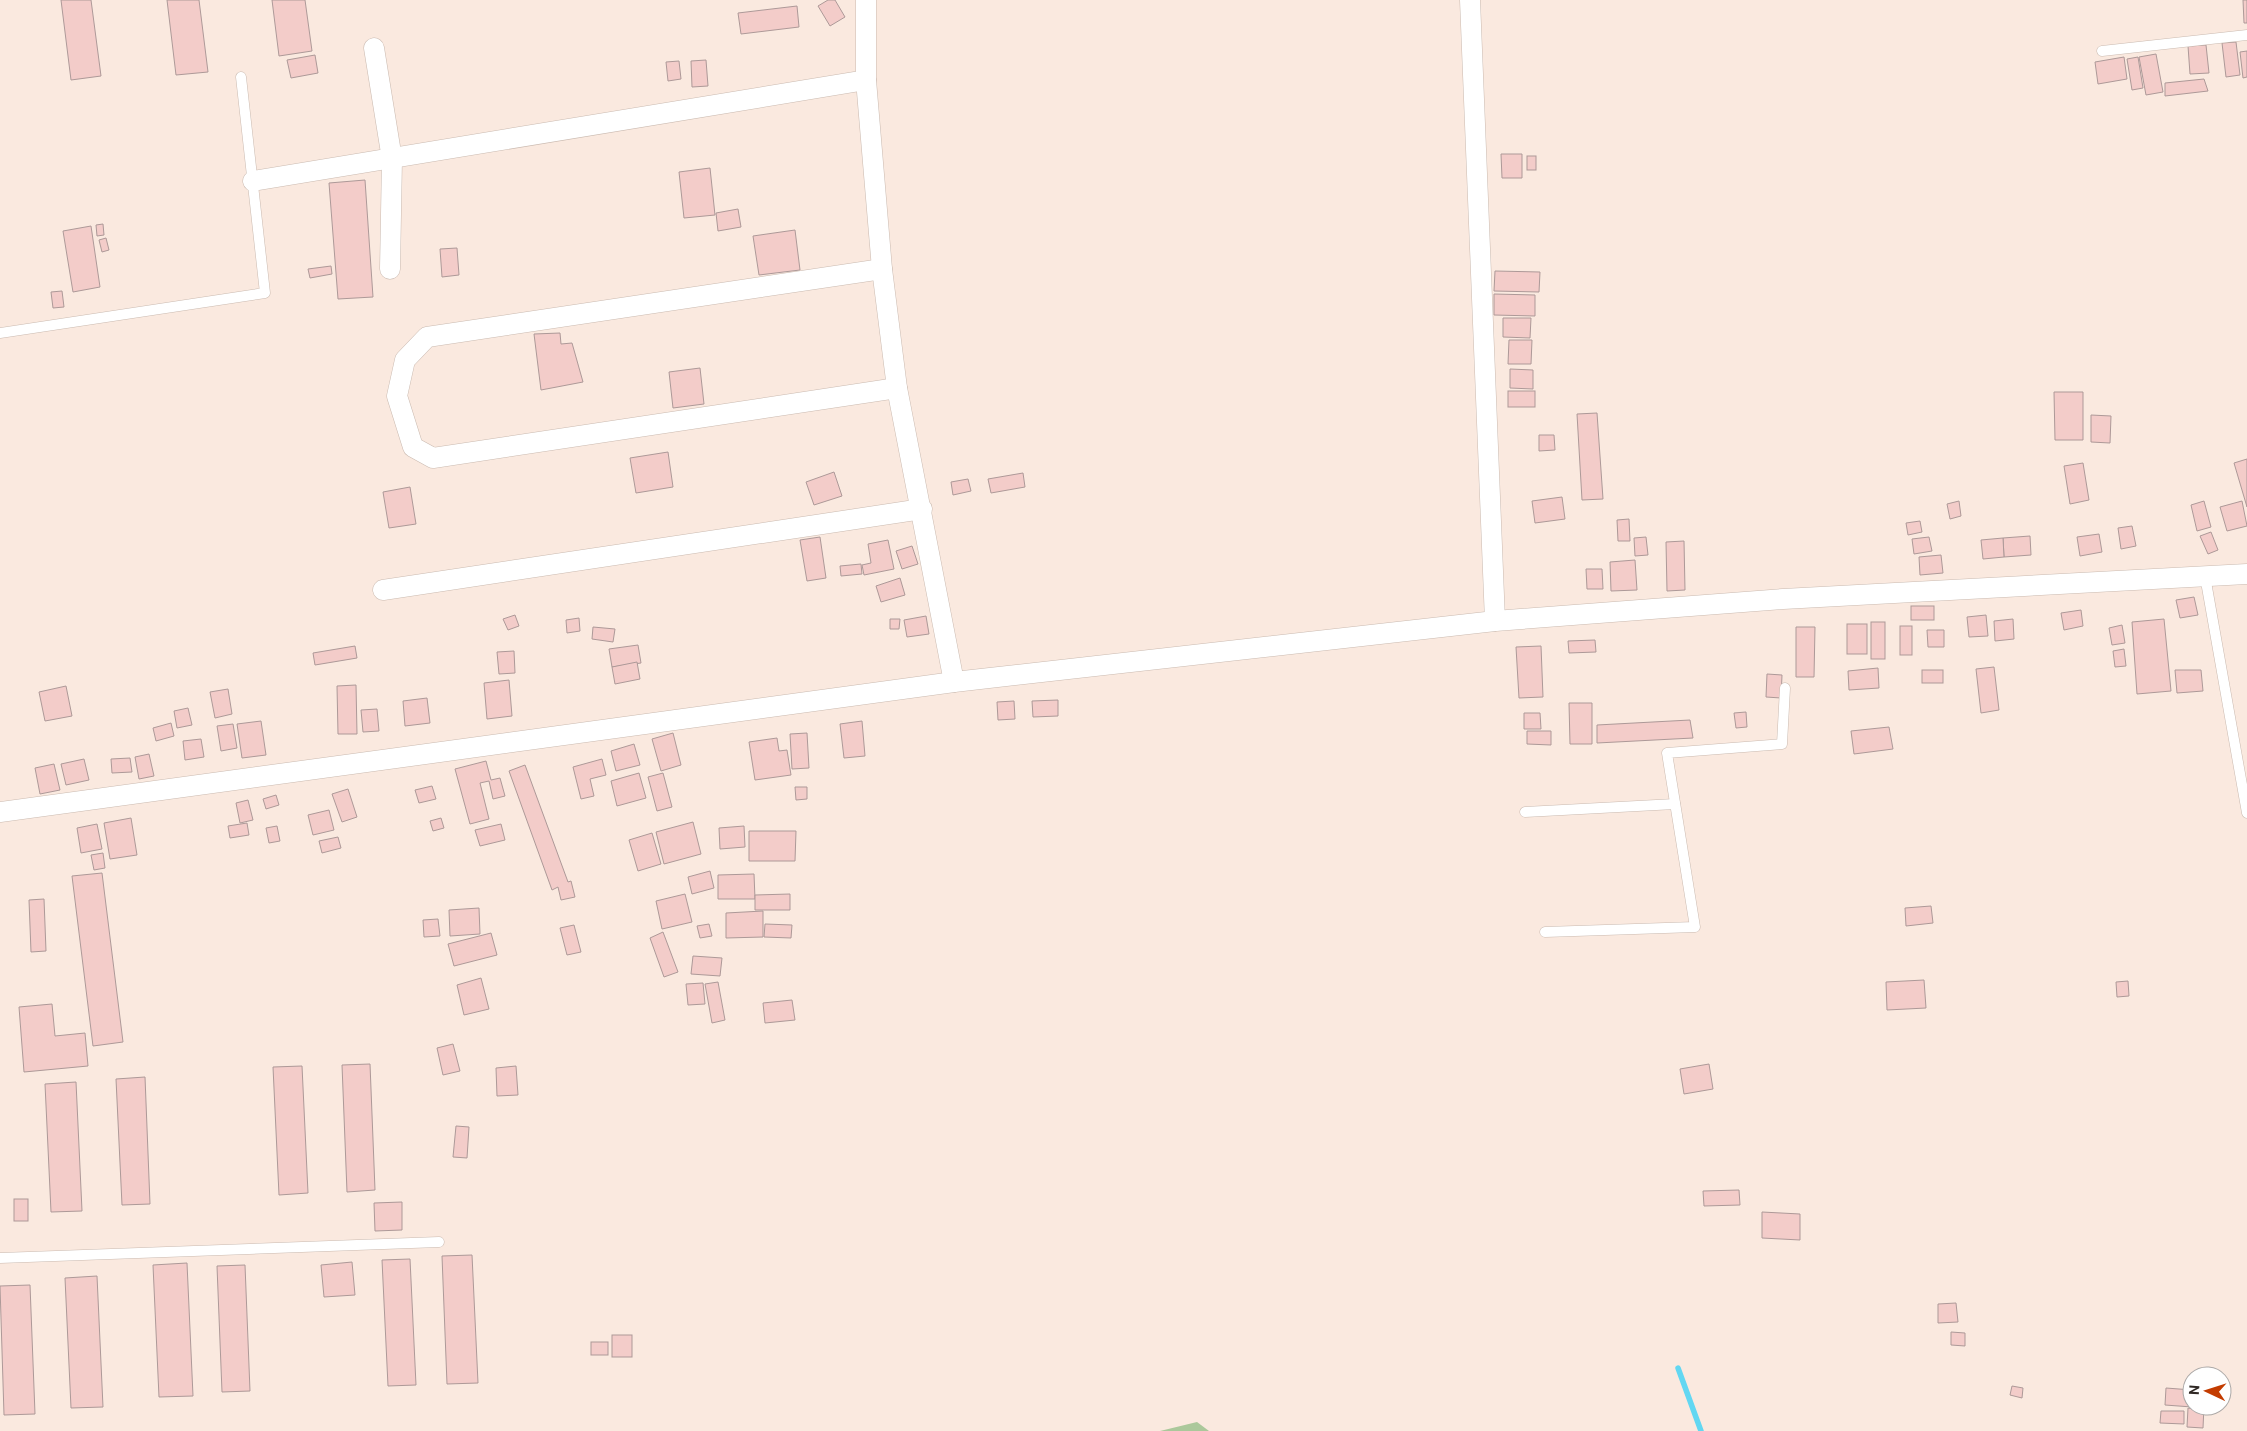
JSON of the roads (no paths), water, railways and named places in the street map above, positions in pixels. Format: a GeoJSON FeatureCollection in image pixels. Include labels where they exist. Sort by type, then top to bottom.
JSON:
{"type":"FeatureCollection","features":[{"type":"Feature","properties":{"kind":"street"},"geometry":{"type":"LineString","coordinates":[[866,0],[866,80],[882,269],[897,388],[922,509],[954,682]]}},
{"type":"Feature","properties":{"kind":"street"},"geometry":{"type":"LineString","coordinates":[[1470,0],[1495,621]]}},
{"type":"Feature","properties":{"kind":"street"},"geometry":{"type":"LineString","coordinates":[[374,48],[392,159],[390,269]]}},
{"type":"Feature","properties":{"kind":"street"},"geometry":{"type":"LineString","coordinates":[[253,181],[866,80]]}},
{"type":"Feature","properties":{"kind":"street"},"geometry":{"type":"LineString","coordinates":[[882,269],[427,337],[405,360],[397,396],[413,447],[432,458],[897,388]]}},
{"type":"Feature","properties":{"kind":"street"},"geometry":{"type":"LineString","coordinates":[[382,590],[922,509]]}},
{"type":"Feature","properties":{"kind":"street"},"geometry":{"type":"LineString","coordinates":[[0,812],[954,682],[1495,621],[1783,599],[2247,574]]}},
{"type":"Feature","properties":{"kind":"lane"},"geometry":{"type":"LineString","coordinates":[[2102,51],[2247,35]]}},
{"type":"Feature","properties":{"kind":"lane"},"geometry":{"type":"LineString","coordinates":[[0,333],[265,292],[241,76]]}},
{"type":"Feature","properties":{"kind":"lane"},"geometry":{"type":"LineString","coordinates":[[2205,576],[2247,813]]}},
{"type":"Feature","properties":{"kind":"lane"},"geometry":{"type":"LineString","coordinates":[[1544,932],[1695,927],[1667,753],[1782,744],[1785,688]]}},
{"type":"Feature","properties":{"kind":"lane"},"geometry":{"type":"LineString","coordinates":[[1524,812],[1675,804]]}},
{"type":"Feature","properties":{"kind":"lane"},"geometry":{"type":"LineString","coordinates":[[0,1258],[439,1242]]}},
{"type":"Feature","properties":{"kind":"waterway"},"geometry":{"type":"LineString","coordinates":[[1678,1368],[1701,1431]]}}]}
